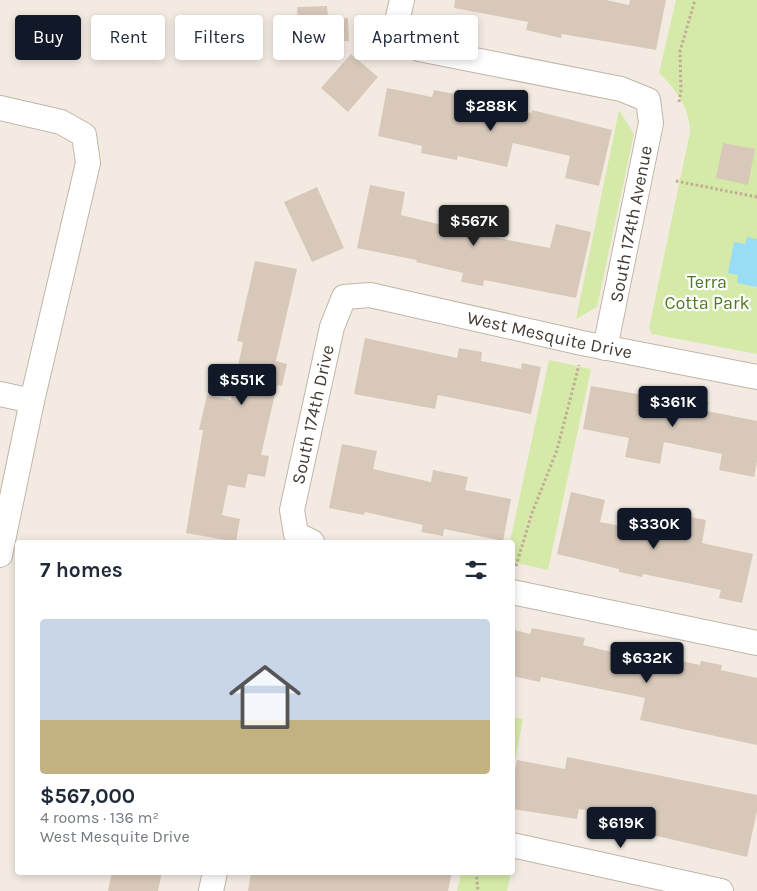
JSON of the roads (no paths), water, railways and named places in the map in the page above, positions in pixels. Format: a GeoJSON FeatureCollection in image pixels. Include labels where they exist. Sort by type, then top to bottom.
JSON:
{"type":"FeatureCollection","features":[{"type":"Feature","properties":{"kind":"street","name":"South 174th Avenue"},"geometry":{"type":"LineString","coordinates":[[402,0],[397,22],[401,37],[419,49],[621,89],[648,100],[651,123],[605,348]]}},
{"type":"Feature","properties":{"kind":"street"},"geometry":{"type":"LineString","coordinates":[[0,108],[62,122],[84,136],[88,163],[32,400],[0,555]]}},
{"type":"Feature","properties":{"kind":"street","name":"West Mesquite Drive"},"geometry":{"type":"LineString","coordinates":[[344,297],[370,295],[605,348],[757,377]]}},
{"type":"Feature","properties":{"kind":"street","name":"South 174th Drive"},"geometry":{"type":"LineString","coordinates":[[304,538],[292,510],[332,327],[344,297]]}},
{"type":"Feature","properties":{"kind":"street"},"geometry":{"type":"LineString","coordinates":[[0,394],[32,400]]}},
{"type":"Feature","properties":{"kind":"street"},"geometry":{"type":"LineString","coordinates":[[515,593],[757,643]]}},
{"type":"Feature","properties":{"kind":"street"},"geometry":{"type":"LineString","coordinates":[[515,847],[721,891]]}},
{"type":"Feature","properties":{"kind":"street"},"geometry":{"type":"LineString","coordinates":[[211,891],[214,875]]}},
{"type":"Feature","properties":{"kind":"water"},"geometry":{"type":"Polygon","coordinates":[[[747,237],[757,239],[757,287],[737,283],[738,275],[728,273],[734,242],[745,244],[747,237]]]}},
{"type":"Feature","properties":{"kind":"park label","name":"Terra Cotta Park"},"geometry":{"type":"Point","coordinates":[707,292]}}]}
